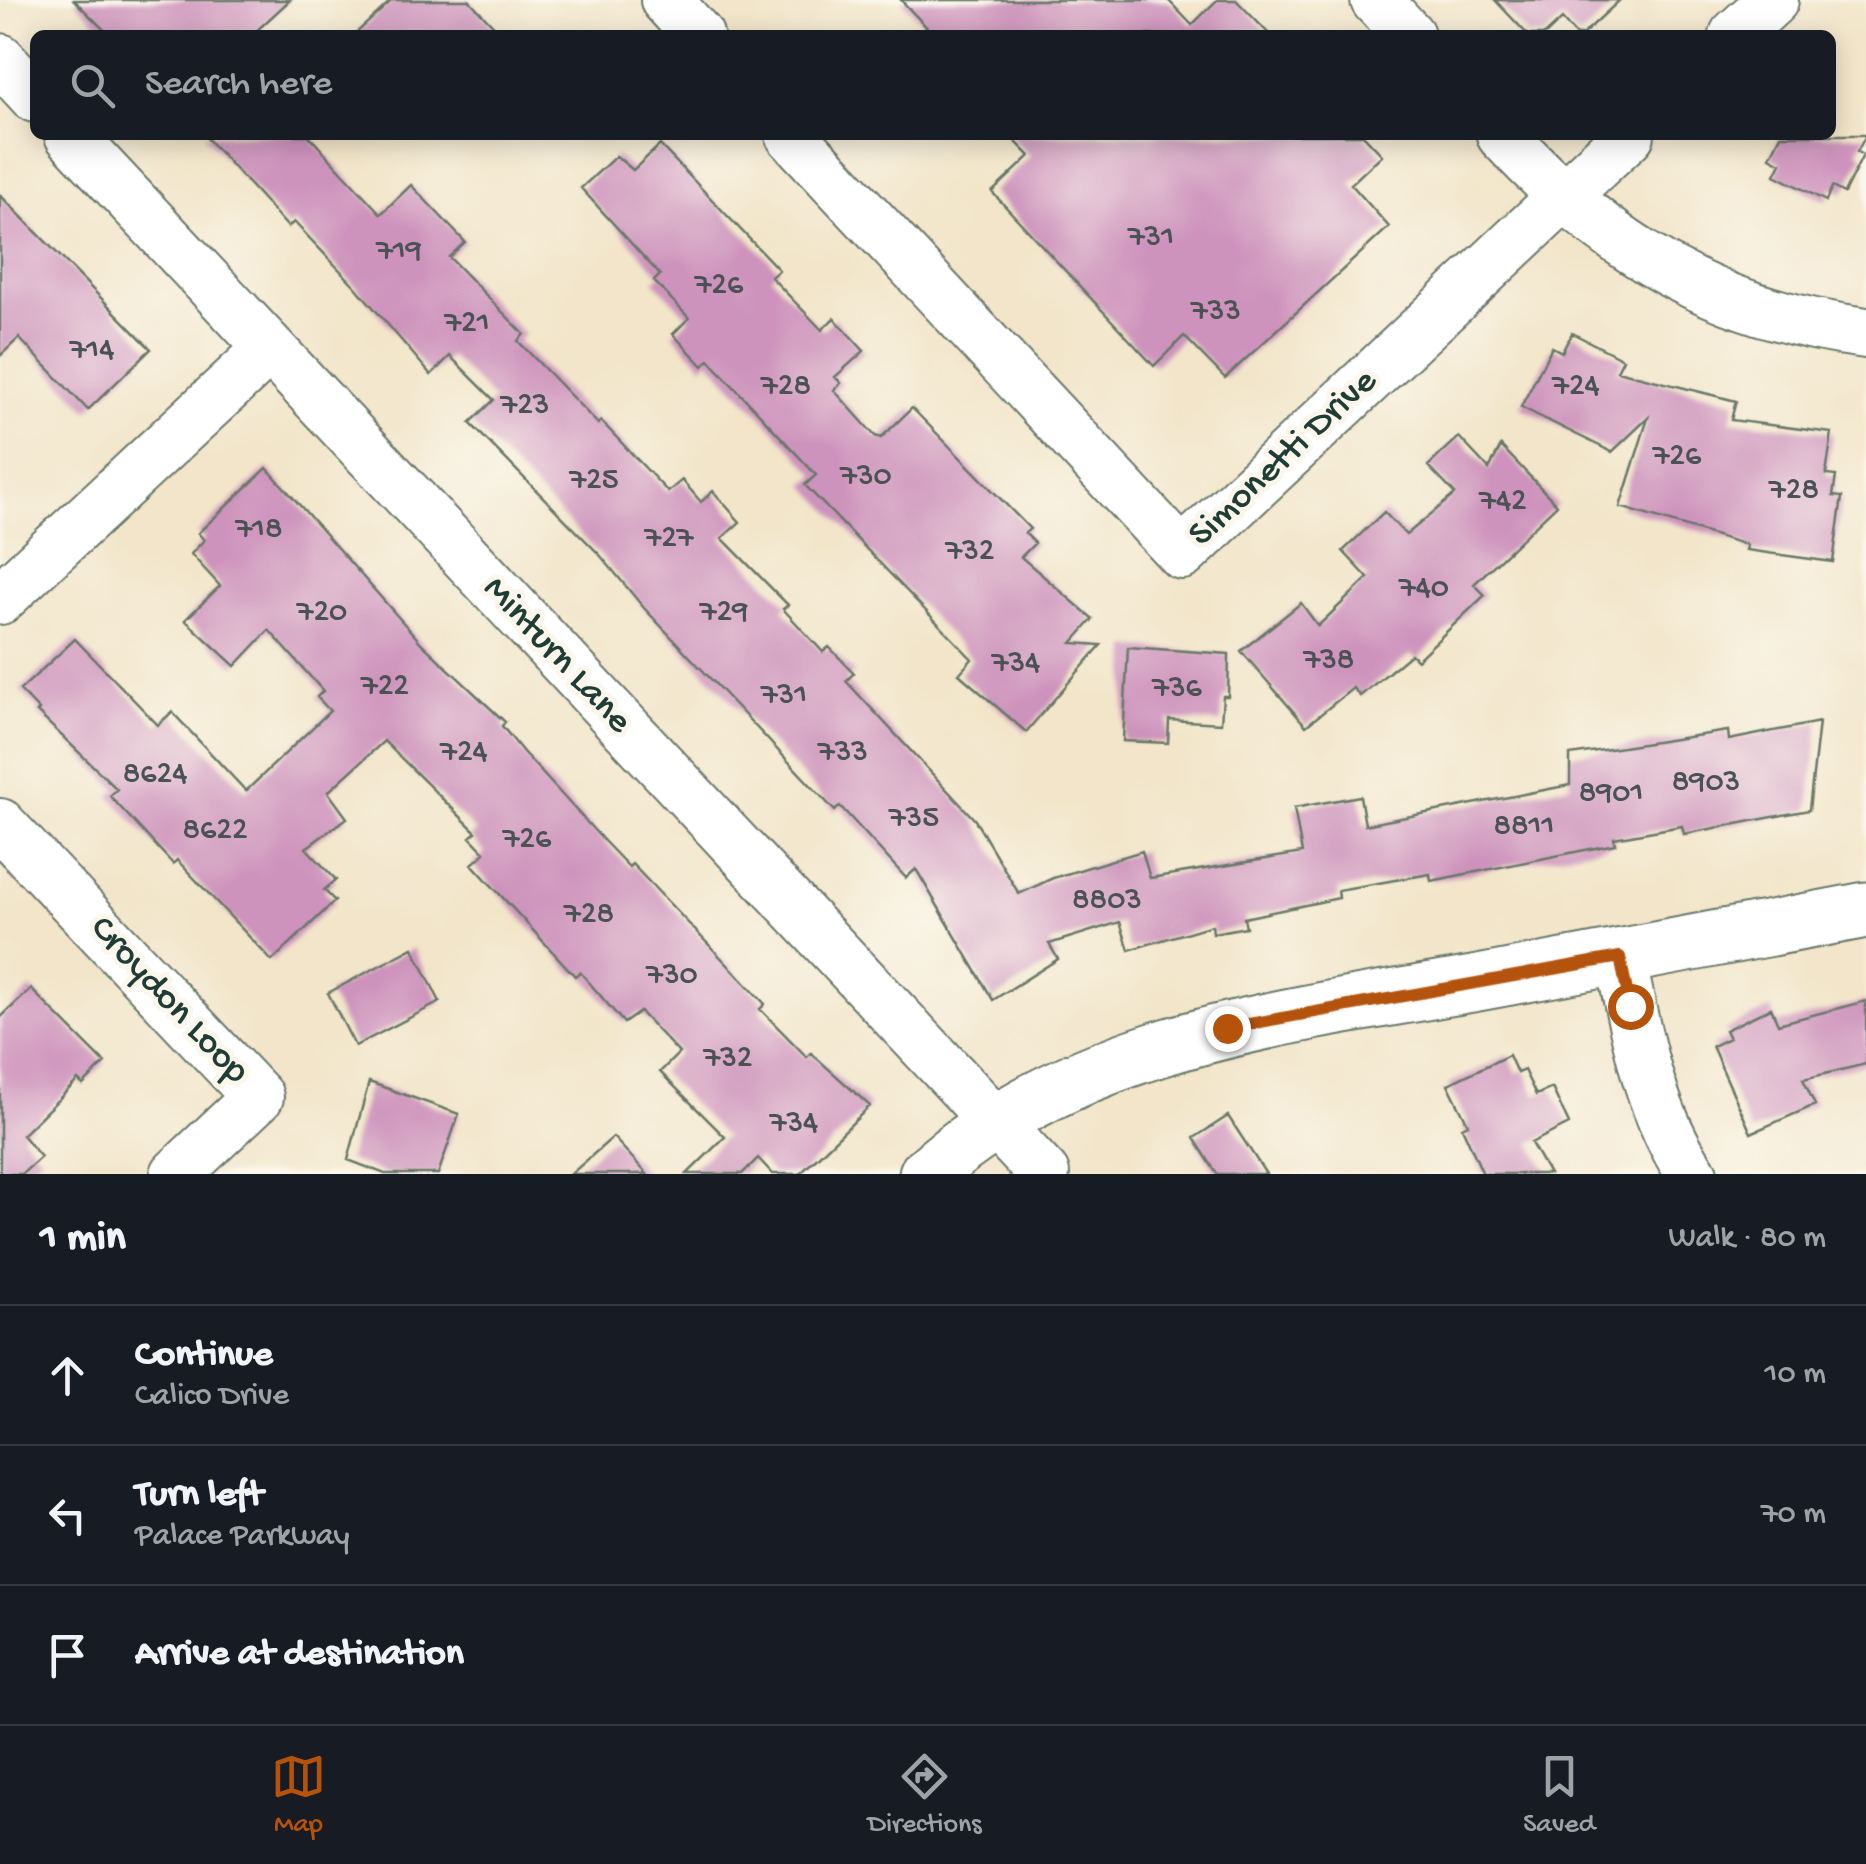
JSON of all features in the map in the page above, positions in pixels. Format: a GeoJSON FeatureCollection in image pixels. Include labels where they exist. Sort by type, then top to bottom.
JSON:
{"type":"FeatureCollection","features":[{"type":"Feature","properties":{"kind":"street"},"geometry":{"type":"LineString","coordinates":[[666,0],[693,30]]}},
{"type":"Feature","properties":{"kind":"street"},"geometry":{"type":"LineString","coordinates":[[1376,0],[1403,30]]}},
{"type":"Feature","properties":{"kind":"street"},"geometry":{"type":"LineString","coordinates":[[1741,30],[1773,0]]}},
{"type":"Feature","properties":{"kind":"street"},"geometry":{"type":"LineString","coordinates":[[0,59],[30,92]]}},
{"type":"Feature","properties":{"kind":"street","name":"Minturn Lane"},"geometry":{"type":"LineString","coordinates":[[75,140],[1044,1174]]}},
{"type":"Feature","properties":{"kind":"street","name":"Simonetti Drive"},"geometry":{"type":"LineString","coordinates":[[797,140],[1182,554],[1623,140]]}},
{"type":"Feature","properties":{"kind":"street"},"geometry":{"type":"LineString","coordinates":[[1507,140],[1562,198],[1638,254],[1721,300],[1800,324],[1866,332]]}},
{"type":"Feature","properties":{"kind":"street"},"geometry":{"type":"LineString","coordinates":[[0,600],[269,350]]}},
{"type":"Feature","properties":{"kind":"street","name":"Croydon Loop"},"geometry":{"type":"LineString","coordinates":[[0,824],[258,1096],[176,1174]]}},
{"type":"Feature","properties":{"kind":"street"},"geometry":{"type":"LineString","coordinates":[[927,1174],[993,1123],[1111,1064],[1227,1028],[1866,910]]}},
{"type":"Feature","properties":{"kind":"street"},"geometry":{"type":"LineString","coordinates":[[1620,957],[1647,1080],[1673,1145],[1692,1174]]}},
{"type":"Feature","properties":{"kind":"building"},"geometry":{"type":"Polygon","coordinates":[[[74,0],[290,0],[257,30],[104,30],[74,0]]]}},
{"type":"Feature","properties":{"kind":"building"},"geometry":{"type":"Polygon","coordinates":[[[392,0],[469,0],[497,30],[359,30],[392,0]]]}},
{"type":"Feature","properties":{"kind":"building"},"geometry":{"type":"Polygon","coordinates":[[[901,0],[1168,0],[1192,25],[1217,0],[1236,0],[1265,30],[929,30],[901,0]]]}},
{"type":"Feature","properties":{"kind":"building"},"geometry":{"type":"Polygon","coordinates":[[[1495,0],[1620,0],[1587,30],[1572,30],[1562,19],[1550,30],[1523,30],[1495,0]]]}},
{"type":"Feature","properties":{"kind":"building"},"geometry":{"type":"Polygon","coordinates":[[[1836,135],[1866,135],[1857,152],[1863,155],[1844,193],[1832,187],[1826,201],[1775,175],[1781,163],[1770,157],[1778,140],[1836,140],[1836,135]]]}},
{"type":"Feature","properties":{"kind":"building"},"geometry":{"type":"Polygon","coordinates":[[[209,140],[313,140],[381,214],[411,185],[465,242],[449,257],[524,334],[518,341],[598,424],[601,421],[668,492],[682,480],[701,502],[713,491],[740,522],[722,538],[788,605],[783,609],[823,652],[829,647],[854,673],[846,681],[975,820],[1019,894],[1053,878],[1142,851],[1150,878],[1302,853],[1294,808],[1360,796],[1365,825],[1570,785],[1570,755],[1728,731],[1729,740],[1819,722],[1809,810],[1684,834],[1682,826],[1614,838],[1615,844],[1431,881],[1430,874],[1338,890],[1339,898],[1244,918],[1246,927],[1213,933],[1212,925],[1129,950],[1120,922],[1049,944],[1058,959],[993,1000],[916,869],[906,878],[840,806],[835,811],[644,608],[600,555],[470,423],[494,400],[450,356],[431,375],[294,222],[288,227],[209,140]]]}},
{"type":"Feature","properties":{"kind":"building"},"geometry":{"type":"Polygon","coordinates":[[[1014,140],[1368,140],[1382,155],[1351,184],[1389,227],[1225,378],[1184,336],[1154,366],[992,192],[1030,156],[1014,140]]]}},
{"type":"Feature","properties":{"kind":"building"},"geometry":{"type":"Polygon","coordinates":[[[660,145],[779,270],[771,277],[822,330],[834,318],[864,351],[835,377],[841,383],[834,390],[875,436],[881,438],[912,408],[1030,529],[1025,533],[1035,543],[1021,557],[1093,619],[1072,643],[1101,645],[1026,732],[959,674],[972,659],[805,485],[816,475],[709,360],[703,366],[673,334],[689,318],[654,281],[660,275],[581,188],[616,156],[633,170],[660,145]]]}},
{"type":"Feature","properties":{"kind":"building"},"geometry":{"type":"Polygon","coordinates":[[[0,195],[151,349],[88,410],[19,338],[0,356],[0,195]]]}},
{"type":"Feature","properties":{"kind":"building"},"geometry":{"type":"Polygon","coordinates":[[[1572,333],[1623,359],[1617,371],[1736,401],[1731,420],[1832,433],[1826,475],[1836,476],[1833,496],[1842,497],[1833,562],[1746,550],[1747,545],[1620,507],[1648,418],[1612,452],[1521,407],[1552,347],[1562,352],[1572,333]]]}},
{"type":"Feature","properties":{"kind":"building"},"geometry":{"type":"Polygon","coordinates":[[[1459,437],[1489,469],[1501,446],[1557,505],[1474,584],[1485,595],[1417,660],[1411,654],[1360,696],[1353,688],[1306,726],[1241,651],[1301,603],[1318,626],[1368,578],[1343,551],[1384,512],[1406,535],[1455,494],[1428,466],[1459,437]]]}},
{"type":"Feature","properties":{"kind":"building"},"geometry":{"type":"Polygon","coordinates":[[[267,468],[422,644],[505,722],[502,726],[523,752],[604,841],[629,867],[632,864],[765,1004],[760,1009],[807,1057],[811,1053],[870,1106],[800,1174],[773,1174],[758,1158],[742,1174],[687,1174],[725,1137],[660,1072],[679,1053],[640,1012],[624,1023],[580,972],[575,976],[472,864],[485,853],[470,837],[476,832],[384,741],[328,792],[347,818],[306,848],[336,880],[324,890],[335,901],[272,961],[177,860],[173,864],[110,796],[117,789],[37,712],[20,690],[75,639],[158,725],[172,712],[246,791],[330,711],[317,697],[323,691],[269,630],[235,666],[185,620],[220,586],[191,554],[204,540],[198,533],[267,468]]]}},
{"type":"Feature","properties":{"kind":"building"},"geometry":{"type":"Polygon","coordinates":[[[1128,647],[1229,654],[1228,696],[1223,696],[1221,723],[1169,720],[1168,743],[1123,741],[1128,647]]]}},
{"type":"Feature","properties":{"kind":"building"},"geometry":{"type":"Polygon","coordinates":[[[413,948],[440,1002],[355,1046],[328,993],[413,948]]]}},
{"type":"Feature","properties":{"kind":"building"},"geometry":{"type":"Polygon","coordinates":[[[31,989],[105,1063],[83,1085],[78,1080],[22,1135],[41,1157],[22,1174],[0,1174],[0,1018],[31,989]]]}},
{"type":"Feature","properties":{"kind":"building"},"geometry":{"type":"Polygon","coordinates":[[[1866,1001],[1866,1064],[1803,1079],[1815,1105],[1751,1133],[1712,1046],[1729,1038],[1725,1030],[1771,1008],[1778,1024],[1866,1001]]]}},
{"type":"Feature","properties":{"kind":"building"},"geometry":{"type":"Polygon","coordinates":[[[1509,1055],[1517,1073],[1524,1070],[1536,1095],[1552,1088],[1569,1124],[1531,1143],[1549,1174],[1483,1174],[1462,1127],[1468,1124],[1448,1084],[1509,1055]]]}},
{"type":"Feature","properties":{"kind":"building"},"geometry":{"type":"Polygon","coordinates":[[[369,1082],[459,1114],[438,1174],[385,1174],[348,1160],[369,1082]]]}},
{"type":"Feature","properties":{"kind":"building"},"geometry":{"type":"Polygon","coordinates":[[[1228,1116],[1266,1174],[1217,1174],[1194,1138],[1228,1116]]]}},
{"type":"Feature","properties":{"kind":"building"},"geometry":{"type":"Polygon","coordinates":[[[613,1137],[647,1174],[571,1174],[613,1137]]]}},
{"type":"Feature","properties":{"kind":"route"},"geometry":{"type":"LineString","coordinates":[[1227,1028],[1620,957],[1630,1006]]}}]}
